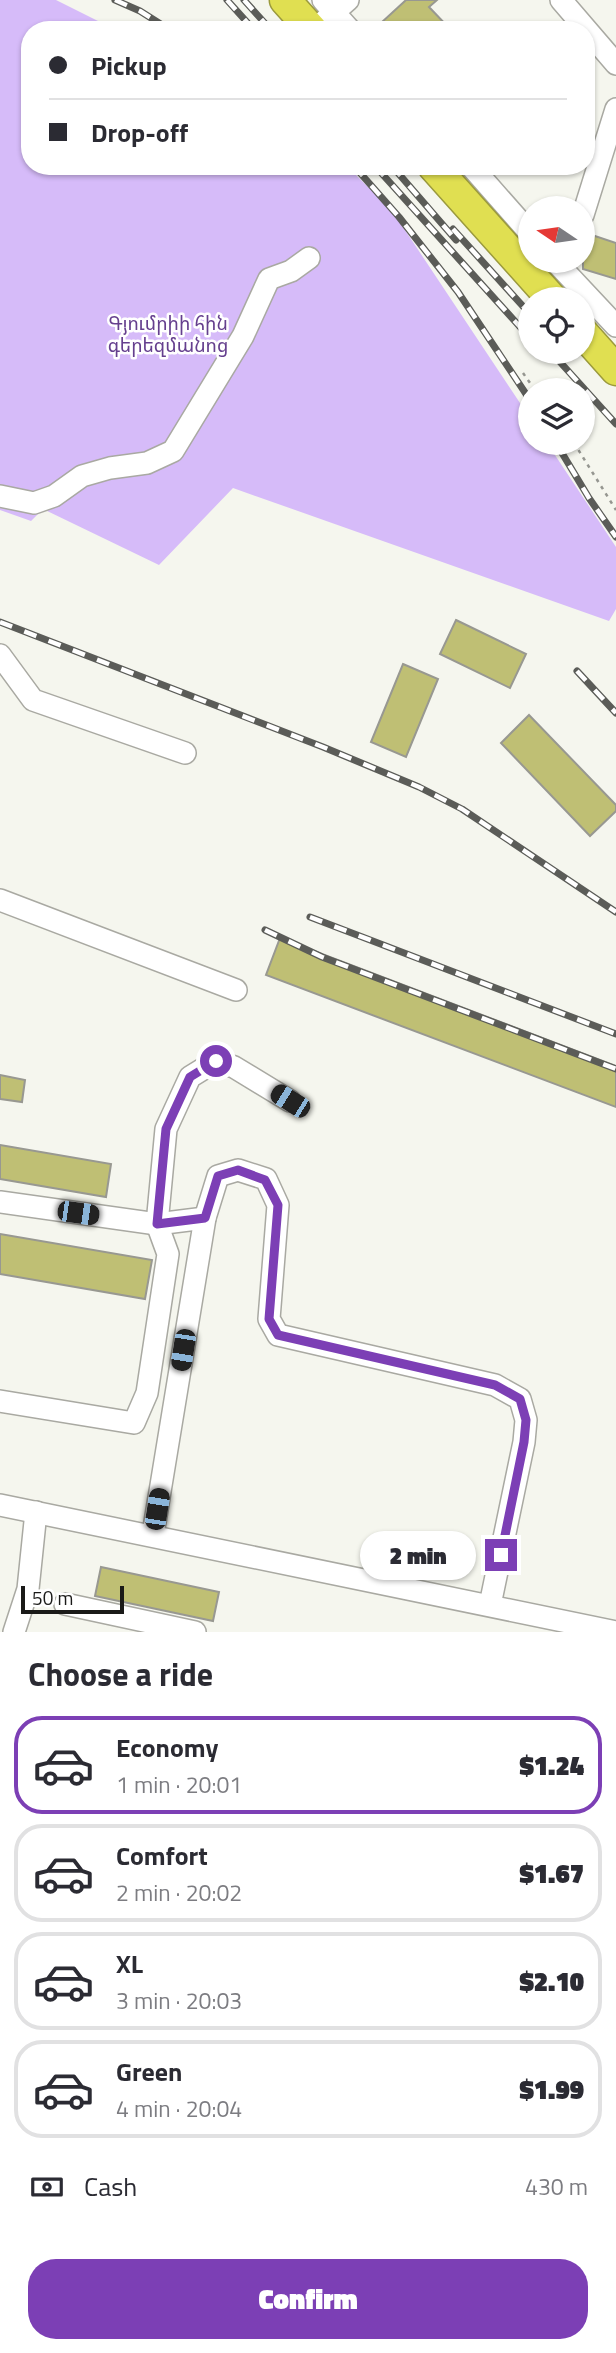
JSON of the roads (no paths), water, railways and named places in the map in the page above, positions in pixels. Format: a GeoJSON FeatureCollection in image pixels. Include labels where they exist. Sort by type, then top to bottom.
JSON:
{"type":"FeatureCollection","features":[{"type":"Feature","properties":{"kind":"highway"},"geometry":{"type":"LineString","coordinates":[[285,0],[326,14]]}},
{"type":"Feature","properties":{"kind":"highway"},"geometry":{"type":"LineString","coordinates":[[443,175],[518,242]]}},
{"type":"Feature","properties":{"kind":"highway"},"geometry":{"type":"LineString","coordinates":[[595,346],[616,370]]}},
{"type":"Feature","properties":{"kind":"street"},"geometry":{"type":"LineString","coordinates":[[561,0],[579,21]]}},
{"type":"Feature","properties":{"kind":"street"},"geometry":{"type":"LineString","coordinates":[[595,40],[616,64]]}},
{"type":"Feature","properties":{"kind":"street"},"geometry":{"type":"LineString","coordinates":[[589,196],[616,109]]}},
{"type":"Feature","properties":{"kind":"street"},"geometry":{"type":"LineString","coordinates":[[479,175],[518,219]]}},
{"type":"Feature","properties":{"kind":"street"},"geometry":{"type":"LineString","coordinates":[[0,496],[34,503],[54,496],[82,476],[110,468],[147,463],[173,451],[243,336],[269,279],[291,271],[309,258]]}},
{"type":"Feature","properties":{"kind":"street"},"geometry":{"type":"LineString","coordinates":[[552,273],[616,326]]}},
{"type":"Feature","properties":{"kind":"street"},"geometry":{"type":"LineString","coordinates":[[0,655],[33,700],[185,753]]}},
{"type":"Feature","properties":{"kind":"street"},"geometry":{"type":"LineString","coordinates":[[0,900],[236,990]]}},
{"type":"Feature","properties":{"kind":"street"},"geometry":{"type":"LineString","coordinates":[[0,1401],[134,1423],[146,1393],[168,1254],[157,1224],[166,1129],[190,1077],[216,1061],[234,1067],[290,1101]]}},
{"type":"Feature","properties":{"kind":"street"},"geometry":{"type":"LineString","coordinates":[[153,1534],[205,1218],[218,1176],[238,1170],[265,1180],[278,1205],[269,1319],[278,1335],[495,1385],[520,1399],[526,1420],[524,1442],[490,1605]]}},
{"type":"Feature","properties":{"kind":"street"},"geometry":{"type":"LineString","coordinates":[[0,1202],[157,1224],[205,1218]]}},
{"type":"Feature","properties":{"kind":"street"},"geometry":{"type":"LineString","coordinates":[[0,1505],[153,1534],[616,1632]]}},
{"type":"Feature","properties":{"kind":"street"},"geometry":{"type":"LineString","coordinates":[[14,1632],[28,1589],[36,1512]]}},
{"type":"Feature","properties":{"kind":"street"},"geometry":{"type":"LineString","coordinates":[[65,1604],[195,1632]]}},
{"type":"Feature","properties":{"kind":"railway"},"geometry":{"type":"LineString","coordinates":[[115,0],[156,21]]}},
{"type":"Feature","properties":{"kind":"railway"},"geometry":{"type":"LineString","coordinates":[[227,0],[246,21]]}},
{"type":"Feature","properties":{"kind":"railway"},"geometry":{"type":"LineString","coordinates":[[244,0],[263,21]]}},
{"type":"Feature","properties":{"kind":"railway"},"geometry":{"type":"LineString","coordinates":[[362,175],[458,292],[518,382]]}},
{"type":"Feature","properties":{"kind":"railway"},"geometry":{"type":"LineString","coordinates":[[383,175],[518,325]]}},
{"type":"Feature","properties":{"kind":"railway"},"geometry":{"type":"LineString","coordinates":[[400,175],[456,240]]}},
{"type":"Feature","properties":{"kind":"railway"},"geometry":{"type":"LineString","coordinates":[[453,229],[518,301]]}},
{"type":"Feature","properties":{"kind":"railway"},"geometry":{"type":"LineString","coordinates":[[562,364],[616,424]]}},
{"type":"Feature","properties":{"kind":"railway"},"geometry":{"type":"LineString","coordinates":[[563,455],[616,537]]}},
{"type":"Feature","properties":{"kind":"railway"},"geometry":{"type":"LineString","coordinates":[[0,622],[419,787],[462,809],[616,912]]}},
{"type":"Feature","properties":{"kind":"railway"},"geometry":{"type":"LineString","coordinates":[[577,671],[616,713]]}},
{"type":"Feature","properties":{"kind":"railway"},"geometry":{"type":"LineString","coordinates":[[310,917],[616,1034]]}},
{"type":"Feature","properties":{"kind":"railway"},"geometry":{"type":"LineString","coordinates":[[265,930],[322,957],[616,1069]]}},
{"type":"Feature","properties":{"kind":"park label","name":"Գյումրիի հին գերեզմանոց"},"geometry":{"type":"Point","coordinates":[168,334]}}]}
